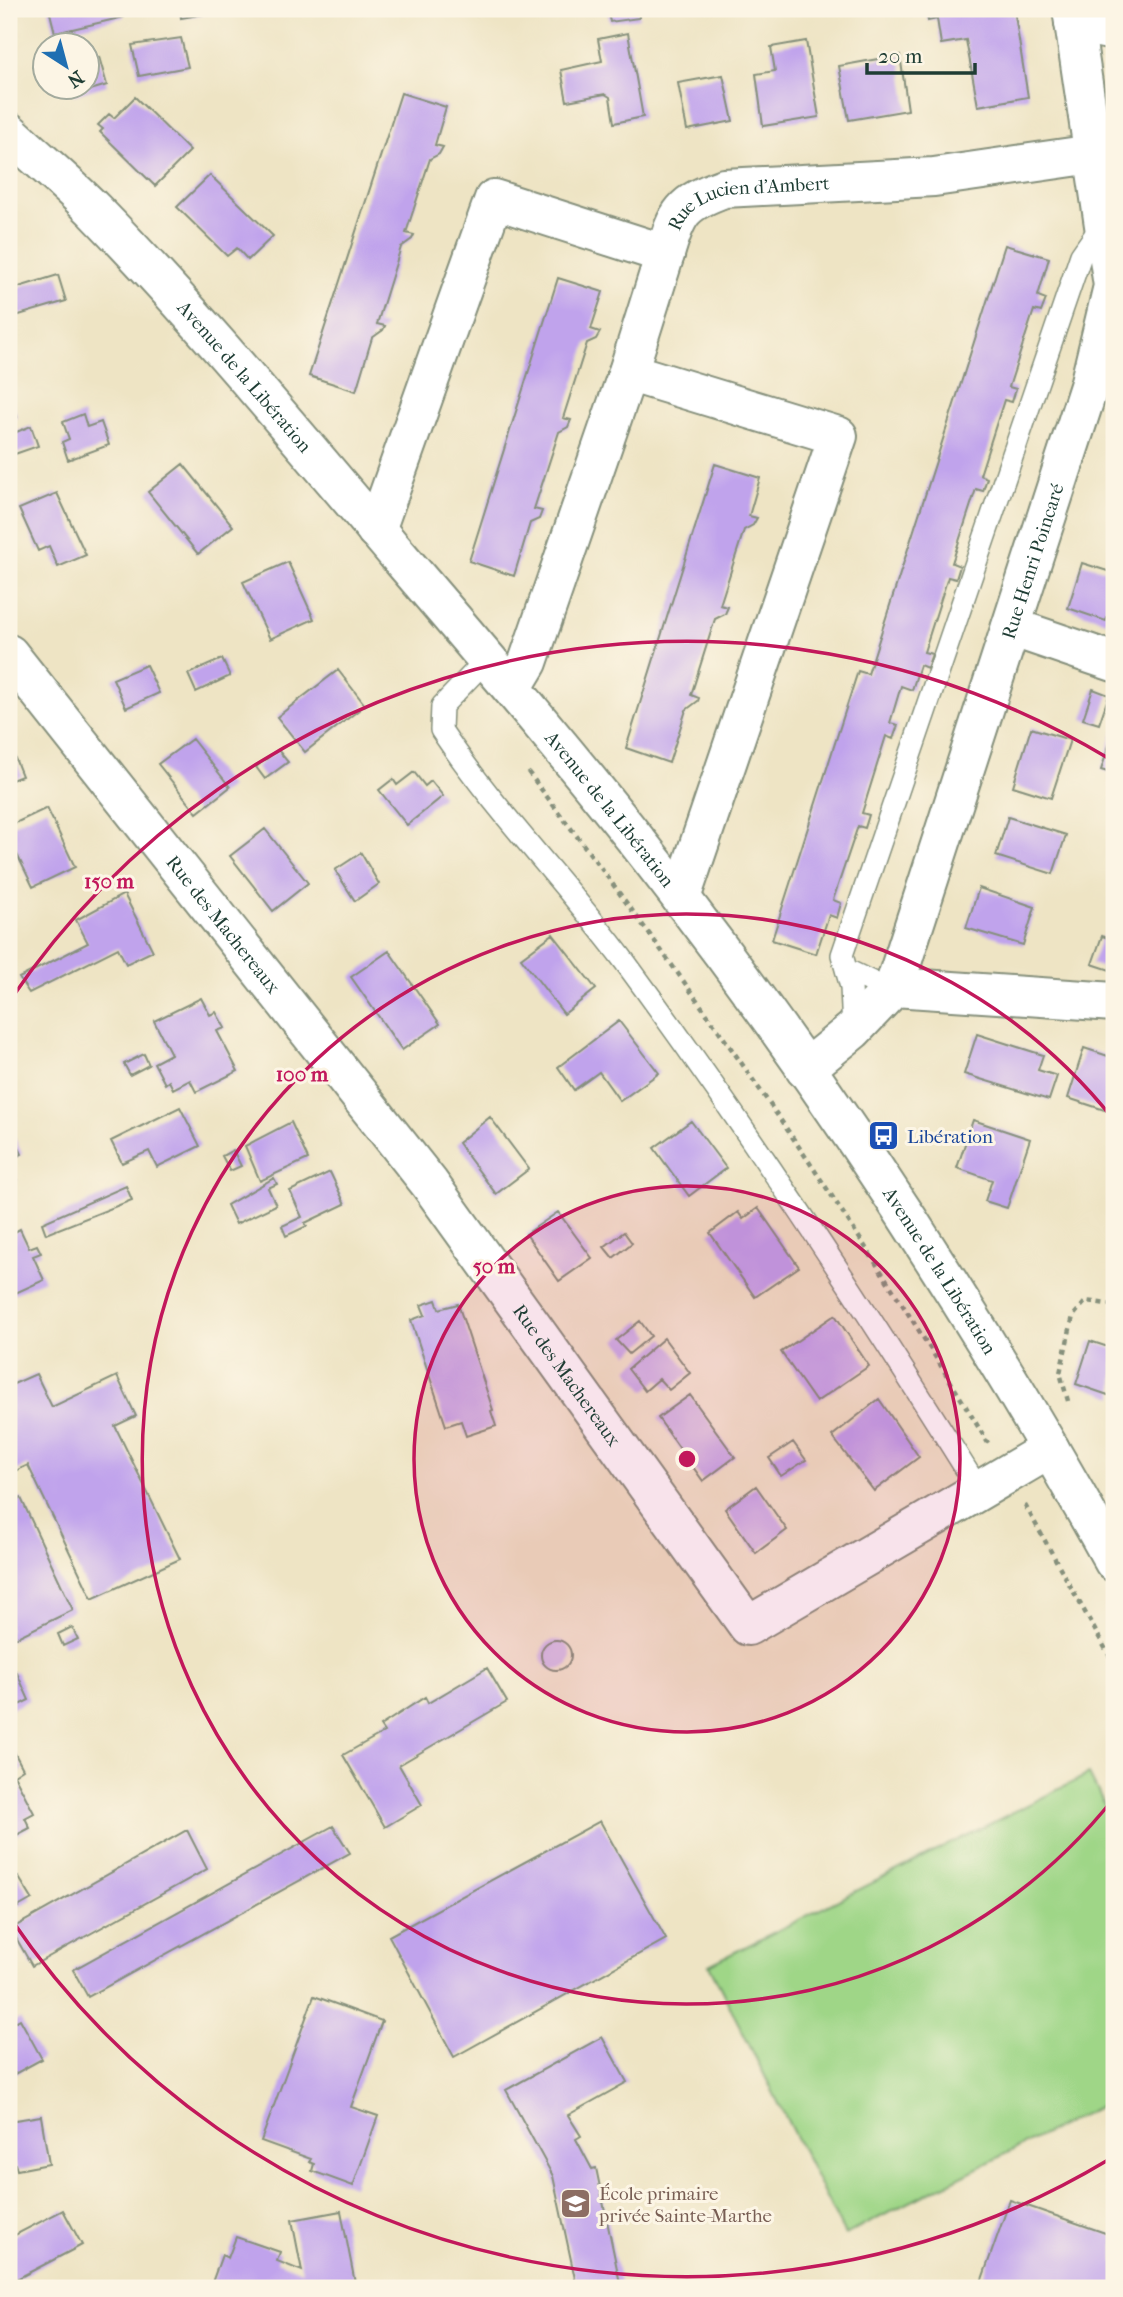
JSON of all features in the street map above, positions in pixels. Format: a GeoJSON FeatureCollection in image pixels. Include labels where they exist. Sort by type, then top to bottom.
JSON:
{"type":"FeatureCollection","features":[{"type":"Feature","properties":{"kind":"street"},"geometry":{"type":"LineString","coordinates":[[1073,16],[1114,31]]}},
{"type":"Feature","properties":{"kind":"street","name":"Rue Henri Poincaré"},"geometry":{"type":"LineString","coordinates":[[806,1069],[853,1030],[894,988],[1011,627],[1102,390],[1113,286],[1073,16]]}},
{"type":"Feature","properties":{"kind":"street","name":"Avenue de la Libération"},"geometry":{"type":"LineString","coordinates":[[9,132],[94,210],[235,362],[513,687],[681,898],[806,1069],[916,1230],[1050,1449],[1114,1562]]}},
{"type":"Feature","properties":{"kind":"street","name":"Rue Lucien d'Ambert"},"geometry":{"type":"LineString","coordinates":[[376,530],[494,199],[665,254],[676,217],[694,199],[724,188],[934,177],[1093,154]]}},
{"type":"Feature","properties":{"kind":"street"},"geometry":{"type":"LineString","coordinates":[[513,687],[528,662],[628,372],[665,254]]}},
{"type":"Feature","properties":{"kind":"street"},"geometry":{"type":"LineString","coordinates":[[628,372],[838,436],[681,898]]}},
{"type":"Feature","properties":{"kind":"street"},"geometry":{"type":"LineString","coordinates":[[1011,627],[1114,662]]}},
{"type":"Feature","properties":{"kind":"street","name":"Rue des Machereaux"},"geometry":{"type":"LineString","coordinates":[[9,654],[429,1183],[748,1626],[1050,1449]]}},
{"type":"Feature","properties":{"kind":"street"},"geometry":{"type":"LineString","coordinates":[[894,988],[1114,1002]]}},
{"type":"Feature","properties":{"kind":"lane"},"geometry":{"type":"LineString","coordinates":[[853,1030],[851,987],[842,954],[1081,255],[1105,221]]}},
{"type":"Feature","properties":{"kind":"lane"},"geometry":{"type":"LineString","coordinates":[[487,659],[442,706],[441,730],[623,960],[740,1123],[864,1304],[979,1490]]}},
{"type":"Feature","properties":{"kind":"lane"},"geometry":{"type":"LineString","coordinates":[[847,970],[876,984],[894,988]]}},
{"type":"Feature","properties":{"kind":"path"},"geometry":{"type":"LineString","coordinates":[[1071,1413],[1060,1373],[1073,1317],[1086,1301],[1114,1305]]}},
{"type":"Feature","properties":{"kind":"green space"},"geometry":{"type":"Polygon","coordinates":[[[1089,1774],[1114,1824],[1114,2099],[845,2235],[709,1965],[1089,1774]]]}},
{"type":"Feature","properties":{"kind":"building"},"geometry":{"type":"Polygon","coordinates":[[[49,9],[122,9],[124,17],[55,32],[49,9]]]}},
{"type":"Feature","properties":{"kind":"building"},"geometry":{"type":"Polygon","coordinates":[[[180,9],[227,9],[227,10],[181,18],[180,9]]]}},
{"type":"Feature","properties":{"kind":"building"},"geometry":{"type":"Polygon","coordinates":[[[607,9],[638,9],[639,18],[610,22],[607,9]]]}},
{"type":"Feature","properties":{"kind":"building"},"geometry":{"type":"Polygon","coordinates":[[[926,9],[1014,9],[1028,97],[978,106],[966,40],[941,44],[937,19],[928,21],[926,9]]]}},
{"type":"Feature","properties":{"kind":"building"},"geometry":{"type":"Polygon","coordinates":[[[628,33],[643,117],[614,123],[610,97],[605,94],[567,101],[561,70],[602,61],[598,39],[628,33]]]}},
{"type":"Feature","properties":{"kind":"building"},"geometry":{"type":"Polygon","coordinates":[[[181,38],[188,67],[139,76],[132,45],[181,38]]]}},
{"type":"Feature","properties":{"kind":"building"},"geometry":{"type":"Polygon","coordinates":[[[806,41],[819,117],[763,126],[756,74],[775,71],[771,47],[806,41]]]}},
{"type":"Feature","properties":{"kind":"building"},"geometry":{"type":"Polygon","coordinates":[[[900,55],[908,110],[849,120],[839,66],[900,55]]]}},
{"type":"Feature","properties":{"kind":"building"},"geometry":{"type":"Polygon","coordinates":[[[102,68],[107,85],[102,87],[102,68]]]}},
{"type":"Feature","properties":{"kind":"building"},"geometry":{"type":"Polygon","coordinates":[[[723,75],[733,121],[687,130],[678,83],[723,75]]]}},
{"type":"Feature","properties":{"kind":"building"},"geometry":{"type":"Polygon","coordinates":[[[401,93],[446,107],[435,145],[443,147],[439,154],[430,159],[406,233],[414,235],[401,247],[377,324],[385,326],[372,338],[356,391],[309,376],[401,93]]]}},
{"type":"Feature","properties":{"kind":"building"},"geometry":{"type":"Polygon","coordinates":[[[135,97],[190,151],[155,186],[100,132],[103,129],[98,125],[109,114],[114,118],[135,97]]]}},
{"type":"Feature","properties":{"kind":"building"},"geometry":{"type":"Polygon","coordinates":[[[210,175],[273,236],[248,260],[237,248],[227,256],[177,207],[210,175]]]}},
{"type":"Feature","properties":{"kind":"building"},"geometry":{"type":"Polygon","coordinates":[[[1005,245],[1049,258],[1038,296],[1046,299],[1041,312],[1034,310],[1009,387],[1016,389],[1012,402],[1004,400],[980,475],[987,478],[983,491],[976,489],[952,563],[960,566],[956,579],[948,577],[924,652],[932,654],[927,668],[920,665],[912,690],[901,686],[890,723],[898,725],[893,739],[886,736],[862,813],[869,815],[865,828],[858,826],[833,900],[841,903],[837,918],[829,915],[816,954],[772,940],[858,671],[868,674],[1005,245]]]}},
{"type":"Feature","properties":{"kind":"building"},"geometry":{"type":"Polygon","coordinates":[[[58,275],[66,301],[9,318],[9,290],[58,275]]]}},
{"type":"Feature","properties":{"kind":"building"},"geometry":{"type":"Polygon","coordinates":[[[558,278],[603,292],[591,329],[600,332],[596,339],[587,343],[563,418],[571,420],[568,427],[559,432],[534,509],[542,511],[539,519],[530,523],[514,576],[469,561],[558,278]]]}},
{"type":"Feature","properties":{"kind":"building"},"geometry":{"type":"Polygon","coordinates":[[[9,392],[17,417],[9,419],[9,392]]]}},
{"type":"Feature","properties":{"kind":"building"},"geometry":{"type":"Polygon","coordinates":[[[83,414],[87,427],[101,422],[109,445],[68,460],[62,442],[69,439],[63,422],[83,414]]]}},
{"type":"Feature","properties":{"kind":"building"},"geometry":{"type":"Polygon","coordinates":[[[31,426],[38,446],[9,456],[9,435],[31,426]]]}},
{"type":"Feature","properties":{"kind":"building"},"geometry":{"type":"Polygon","coordinates":[[[183,464],[233,526],[198,554],[148,492],[183,464]]]}},
{"type":"Feature","properties":{"kind":"building"},"geometry":{"type":"Polygon","coordinates":[[[715,464],[760,478],[749,516],[757,518],[753,525],[744,530],[720,605],[728,607],[725,614],[715,619],[691,695],[699,698],[686,710],[669,763],[626,748],[715,464]]]}},
{"type":"Feature","properties":{"kind":"building"},"geometry":{"type":"Polygon","coordinates":[[[57,493],[86,555],[58,567],[49,546],[38,551],[19,509],[57,493]]]}},
{"type":"Feature","properties":{"kind":"building"},"geometry":{"type":"Polygon","coordinates":[[[288,562],[314,619],[270,639],[243,582],[288,562]]]}},
{"type":"Feature","properties":{"kind":"building"},"geometry":{"type":"Polygon","coordinates":[[[1082,563],[1114,573],[1114,599],[1106,621],[1068,608],[1082,563]]]}},
{"type":"Feature","properties":{"kind":"building"},"geometry":{"type":"Polygon","coordinates":[[[222,659],[230,676],[196,692],[188,674],[222,659]]]}},
{"type":"Feature","properties":{"kind":"building"},"geometry":{"type":"Polygon","coordinates":[[[146,665],[159,693],[126,708],[113,679],[146,665]]]}},
{"type":"Feature","properties":{"kind":"building"},"geometry":{"type":"Polygon","coordinates":[[[338,670],[365,705],[305,752],[277,717],[338,670]]]}},
{"type":"Feature","properties":{"kind":"building"},"geometry":{"type":"Polygon","coordinates":[[[1093,689],[1109,695],[1099,724],[1083,719],[1093,689]]]}},
{"type":"Feature","properties":{"kind":"building"},"geometry":{"type":"Polygon","coordinates":[[[1031,728],[1070,740],[1051,798],[1013,786],[1031,728]]]}},
{"type":"Feature","properties":{"kind":"building"},"geometry":{"type":"Polygon","coordinates":[[[1114,730],[1114,774],[1101,770],[1114,730]]]}},
{"type":"Feature","properties":{"kind":"building"},"geometry":{"type":"Polygon","coordinates":[[[192,739],[230,787],[197,813],[158,764],[192,739]]]}},
{"type":"Feature","properties":{"kind":"building"},"geometry":{"type":"Polygon","coordinates":[[[9,743],[22,776],[9,781],[9,743]]]}},
{"type":"Feature","properties":{"kind":"building"},"geometry":{"type":"Polygon","coordinates":[[[278,750],[288,762],[265,779],[256,767],[278,750]]]}},
{"type":"Feature","properties":{"kind":"building"},"geometry":{"type":"Polygon","coordinates":[[[414,772],[425,786],[431,781],[443,796],[407,825],[379,790],[393,779],[397,785],[414,772]]]}},
{"type":"Feature","properties":{"kind":"building"},"geometry":{"type":"Polygon","coordinates":[[[47,808],[75,867],[33,887],[9,838],[9,826],[47,808]]]}},
{"type":"Feature","properties":{"kind":"building"},"geometry":{"type":"Polygon","coordinates":[[[1008,817],[1066,835],[1053,874],[996,856],[1008,817]]]}},
{"type":"Feature","properties":{"kind":"building"},"geometry":{"type":"Polygon","coordinates":[[[265,829],[308,883],[273,911],[230,856],[265,829]]]}},
{"type":"Feature","properties":{"kind":"building"},"geometry":{"type":"Polygon","coordinates":[[[361,853],[379,884],[355,901],[335,870],[361,853]]]}},
{"type":"Feature","properties":{"kind":"building"},"geometry":{"type":"Polygon","coordinates":[[[979,888],[1035,907],[1023,945],[966,928],[979,888]]]}},
{"type":"Feature","properties":{"kind":"building"},"geometry":{"type":"Polygon","coordinates":[[[124,894],[153,951],[126,964],[118,948],[29,993],[19,978],[88,943],[76,920],[124,894]]]}},
{"type":"Feature","properties":{"kind":"building"},"geometry":{"type":"Polygon","coordinates":[[[553,934],[596,989],[564,1014],[521,958],[553,934]]]}},
{"type":"Feature","properties":{"kind":"building"},"geometry":{"type":"Polygon","coordinates":[[[1102,936],[1114,940],[1110,970],[1092,964],[1102,936]]]}},
{"type":"Feature","properties":{"kind":"building"},"geometry":{"type":"Polygon","coordinates":[[[389,951],[440,1024],[402,1050],[351,977],[389,951]]]}},
{"type":"Feature","properties":{"kind":"building"},"geometry":{"type":"Polygon","coordinates":[[[201,998],[210,1015],[216,1012],[225,1028],[217,1031],[238,1071],[196,1092],[190,1080],[173,1089],[169,1081],[165,1084],[154,1063],[171,1054],[154,1021],[201,998]]]}},
{"type":"Feature","properties":{"kind":"building"},"geometry":{"type":"Polygon","coordinates":[[[619,1021],[659,1073],[620,1101],[599,1072],[574,1090],[558,1067],[619,1021]]]}},
{"type":"Feature","properties":{"kind":"building"},"geometry":{"type":"Polygon","coordinates":[[[977,1034],[1043,1055],[1038,1070],[1057,1076],[1049,1100],[964,1074],[977,1034]]]}},
{"type":"Feature","properties":{"kind":"building"},"geometry":{"type":"Polygon","coordinates":[[[1084,1048],[1114,1058],[1114,1113],[1068,1098],[1084,1048]]]}},
{"type":"Feature","properties":{"kind":"building"},"geometry":{"type":"Polygon","coordinates":[[[144,1054],[149,1065],[130,1075],[124,1064],[144,1054]]]}},
{"type":"Feature","properties":{"kind":"building"},"geometry":{"type":"Polygon","coordinates":[[[180,1107],[200,1146],[157,1167],[149,1151],[122,1163],[111,1141],[180,1107]]]}},
{"type":"Feature","properties":{"kind":"building"},"geometry":{"type":"Polygon","coordinates":[[[490,1117],[529,1169],[496,1194],[458,1143],[490,1117]]]}},
{"type":"Feature","properties":{"kind":"building"},"geometry":{"type":"Polygon","coordinates":[[[973,1120],[1030,1139],[1007,1208],[985,1201],[992,1180],[957,1168],[973,1120]]]}},
{"type":"Feature","properties":{"kind":"building"},"geometry":{"type":"Polygon","coordinates":[[[691,1121],[726,1168],[689,1196],[654,1148],[691,1121]]]}},
{"type":"Feature","properties":{"kind":"building"},"geometry":{"type":"Polygon","coordinates":[[[291,1122],[308,1159],[260,1181],[245,1146],[291,1122]]]}},
{"type":"Feature","properties":{"kind":"building"},"geometry":{"type":"Polygon","coordinates":[[[12,1133],[22,1154],[9,1160],[9,1135],[12,1133]]]}},
{"type":"Feature","properties":{"kind":"building"},"geometry":{"type":"Polygon","coordinates":[[[233,1150],[241,1166],[230,1171],[222,1156],[233,1150]]]}},
{"type":"Feature","properties":{"kind":"building"},"geometry":{"type":"Polygon","coordinates":[[[9,1163],[17,1181],[9,1186],[9,1163]]]}},
{"type":"Feature","properties":{"kind":"building"},"geometry":{"type":"Polygon","coordinates":[[[330,1172],[345,1204],[305,1223],[307,1226],[286,1236],[282,1226],[302,1217],[290,1191],[330,1172]]]}},
{"type":"Feature","properties":{"kind":"building"},"geometry":{"type":"Polygon","coordinates":[[[274,1178],[277,1184],[268,1188],[276,1205],[236,1224],[227,1205],[274,1178]]]}},
{"type":"Feature","properties":{"kind":"building"},"geometry":{"type":"Polygon","coordinates":[[[126,1186],[132,1200],[46,1234],[42,1223],[126,1186]]]}},
{"type":"Feature","properties":{"kind":"building"},"geometry":{"type":"Polygon","coordinates":[[[758,1208],[799,1267],[755,1297],[710,1233],[738,1212],[743,1219],[758,1208]]]}},
{"type":"Feature","properties":{"kind":"building"},"geometry":{"type":"Polygon","coordinates":[[[558,1212],[592,1258],[559,1281],[526,1234],[558,1212]]]}},
{"type":"Feature","properties":{"kind":"building"},"geometry":{"type":"Polygon","coordinates":[[[20,1229],[29,1248],[37,1245],[41,1253],[33,1256],[44,1280],[9,1296],[9,1235],[20,1229]]]}},
{"type":"Feature","properties":{"kind":"building"},"geometry":{"type":"Polygon","coordinates":[[[624,1232],[632,1243],[613,1258],[604,1247],[624,1232]]]}},
{"type":"Feature","properties":{"kind":"building"},"geometry":{"type":"Polygon","coordinates":[[[436,1300],[439,1309],[458,1304],[496,1426],[466,1436],[461,1421],[446,1426],[411,1320],[425,1315],[421,1305],[436,1300]]]}},
{"type":"Feature","properties":{"kind":"building"},"geometry":{"type":"Polygon","coordinates":[[[835,1315],[869,1366],[816,1402],[781,1352],[835,1315]]]}},
{"type":"Feature","properties":{"kind":"building"},"geometry":{"type":"Polygon","coordinates":[[[640,1321],[651,1336],[629,1354],[616,1340],[640,1321]]]}},
{"type":"Feature","properties":{"kind":"building"},"geometry":{"type":"Polygon","coordinates":[[[664,1338],[690,1373],[669,1390],[659,1379],[645,1391],[628,1369],[664,1338]]]}},
{"type":"Feature","properties":{"kind":"building"},"geometry":{"type":"Polygon","coordinates":[[[1090,1341],[1114,1349],[1114,1397],[1076,1384],[1090,1341]]]}},
{"type":"Feature","properties":{"kind":"building"},"geometry":{"type":"Polygon","coordinates":[[[36,1374],[52,1407],[117,1376],[136,1416],[115,1426],[180,1559],[92,1599],[28,1465],[9,1474],[9,1386],[36,1374]]]}},
{"type":"Feature","properties":{"kind":"building"},"geometry":{"type":"Polygon","coordinates":[[[690,1395],[735,1457],[703,1481],[658,1418],[690,1395]]]}},
{"type":"Feature","properties":{"kind":"building"},"geometry":{"type":"Polygon","coordinates":[[[879,1399],[919,1457],[874,1491],[832,1436],[879,1399]]]}},
{"type":"Feature","properties":{"kind":"building"},"geometry":{"type":"Polygon","coordinates":[[[793,1442],[806,1460],[781,1476],[769,1458],[793,1442]]]}},
{"type":"Feature","properties":{"kind":"building"},"geometry":{"type":"Polygon","coordinates":[[[756,1486],[787,1530],[756,1553],[725,1509],[756,1486]]]}},
{"type":"Feature","properties":{"kind":"building"},"geometry":{"type":"Polygon","coordinates":[[[21,1498],[73,1610],[9,1641],[9,1504],[21,1498]]]}},
{"type":"Feature","properties":{"kind":"building"},"geometry":{"type":"Polygon","coordinates":[[[72,1627],[78,1639],[63,1646],[58,1634],[72,1627]]]}},
{"type":"Feature","properties":{"kind":"building"},"geometry":{"type":"Polygon","coordinates":[[[556,1640],[567,1644],[571,1655],[567,1666],[556,1670],[545,1666],[541,1655],[545,1644],[556,1640]]]}},
{"type":"Feature","properties":{"kind":"building"},"geometry":{"type":"Polygon","coordinates":[[[487,1668],[507,1702],[399,1765],[422,1805],[385,1827],[343,1755],[384,1732],[380,1726],[425,1697],[428,1703],[487,1668]]]}},
{"type":"Feature","properties":{"kind":"building"},"geometry":{"type":"Polygon","coordinates":[[[16,1671],[29,1700],[9,1710],[9,1675],[16,1671]]]}},
{"type":"Feature","properties":{"kind":"building"},"geometry":{"type":"Polygon","coordinates":[[[12,1748],[23,1769],[14,1775],[34,1813],[25,1818],[30,1828],[9,1839],[9,1750],[12,1748]]]}},
{"type":"Feature","properties":{"kind":"building"},"geometry":{"type":"Polygon","coordinates":[[[600,1821],[666,1939],[454,2057],[389,1936],[600,1821]]]}},
{"type":"Feature","properties":{"kind":"building"},"geometry":{"type":"Polygon","coordinates":[[[333,1826],[350,1853],[88,1997],[73,1970],[333,1826]]]}},
{"type":"Feature","properties":{"kind":"building"},"geometry":{"type":"Polygon","coordinates":[[[187,1830],[207,1869],[32,1966],[11,1929],[187,1830]]]}},
{"type":"Feature","properties":{"kind":"building"},"geometry":{"type":"Polygon","coordinates":[[[18,1876],[32,1899],[9,1912],[9,1881],[18,1876]]]}},
{"type":"Feature","properties":{"kind":"building"},"geometry":{"type":"Polygon","coordinates":[[[314,1996],[382,2021],[351,2107],[378,2116],[353,2186],[312,2171],[314,2164],[309,2162],[311,2159],[261,2141],[314,1996]]]}},
{"type":"Feature","properties":{"kind":"building"},"geometry":{"type":"Polygon","coordinates":[[[20,2019],[42,2059],[9,2077],[9,2025],[20,2019]]]}},
{"type":"Feature","properties":{"kind":"building"},"geometry":{"type":"Polygon","coordinates":[[[602,2037],[627,2082],[568,2115],[581,2136],[576,2139],[592,2169],[596,2168],[621,2288],[577,2288],[553,2176],[506,2090],[602,2037]]]}},
{"type":"Feature","properties":{"kind":"building"},"geometry":{"type":"Polygon","coordinates":[[[41,2116],[49,2164],[17,2170],[15,2164],[9,2165],[9,2121],[41,2116]]]}},
{"type":"Feature","properties":{"kind":"building"},"geometry":{"type":"Polygon","coordinates":[[[1010,2200],[1114,2236],[1114,2288],[979,2288],[1010,2200]]]}},
{"type":"Feature","properties":{"kind":"building"},"geometry":{"type":"Polygon","coordinates":[[[63,2210],[82,2245],[9,2283],[9,2238],[63,2210]]]}},
{"type":"Feature","properties":{"kind":"building"},"geometry":{"type":"Polygon","coordinates":[[[341,2211],[356,2288],[210,2288],[222,2255],[228,2258],[236,2237],[280,2252],[277,2261],[302,2271],[292,2220],[341,2211]]]}},
{"type":"Feature","properties":{"kind":"place","name":"Libération"},"geometry":{"type":"Point","coordinates":[884,1136]}},
{"type":"Feature","properties":{"kind":"place","name":"École primaire privée Sainte-Marthe"},"geometry":{"type":"Point","coordinates":[576,2204]}}]}
